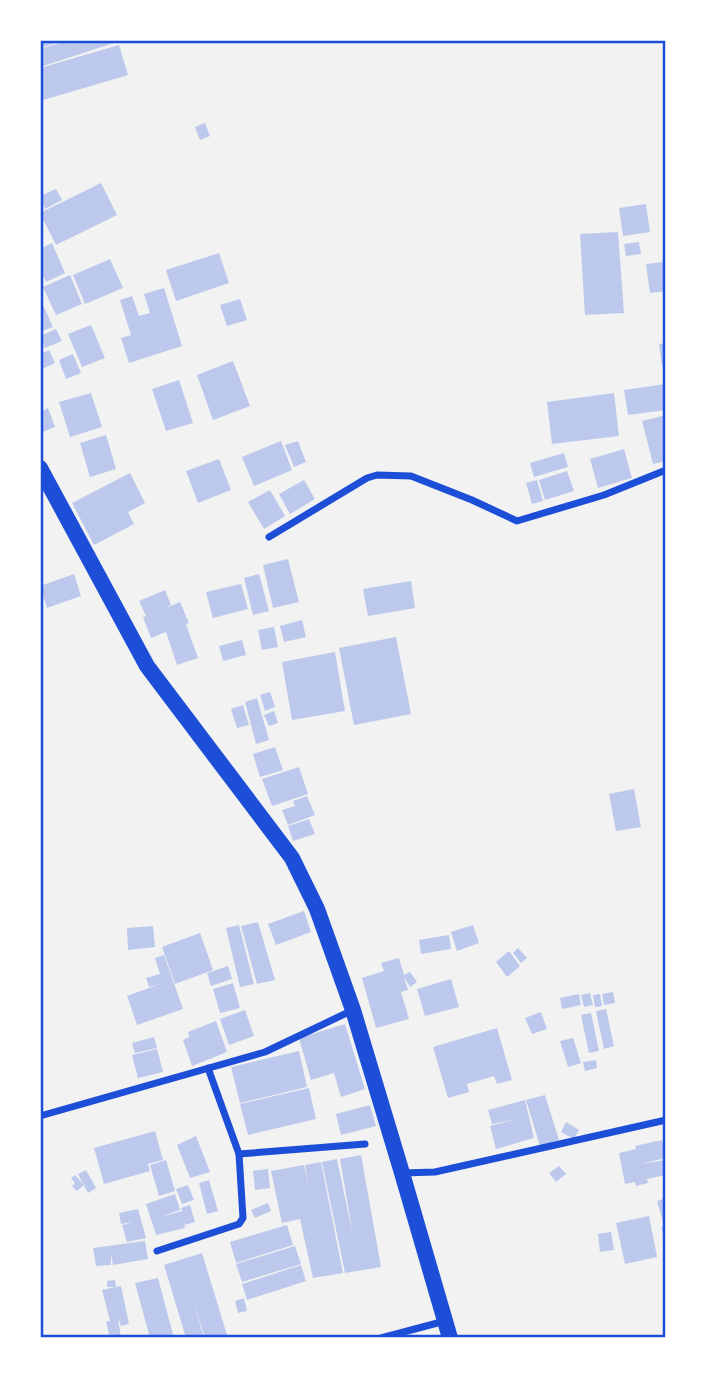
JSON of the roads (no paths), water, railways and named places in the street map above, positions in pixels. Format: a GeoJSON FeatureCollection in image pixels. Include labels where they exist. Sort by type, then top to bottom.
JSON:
{"type":"FeatureCollection","features":[{"type":"Feature","properties":{"kind":"highway"},"geometry":{"type":"LineString","coordinates":[[40,468],[147,666],[292,858],[317,909],[353,1010],[450,1338]]}},
{"type":"Feature","properties":{"kind":"street"},"geometry":{"type":"LineString","coordinates":[[269,537],[367,478],[377,475],[411,477],[472,500],[517,521],[604,495],[666,470]]}},
{"type":"Feature","properties":{"kind":"street"},"geometry":{"type":"LineString","coordinates":[[40,1116],[265,1052],[353,1010]]}},
{"type":"Feature","properties":{"kind":"street"},"geometry":{"type":"LineString","coordinates":[[157,1251],[239,1224],[243,1218],[239,1154],[208,1068]]}},
{"type":"Feature","properties":{"kind":"street"},"geometry":{"type":"LineString","coordinates":[[402,1173],[436,1172],[666,1120]]}},
{"type":"Feature","properties":{"kind":"street"},"geometry":{"type":"LineString","coordinates":[[239,1154],[365,1144]]}},
{"type":"Feature","properties":{"kind":"street"},"geometry":{"type":"LineString","coordinates":[[381,1338],[445,1321]]}}]}
